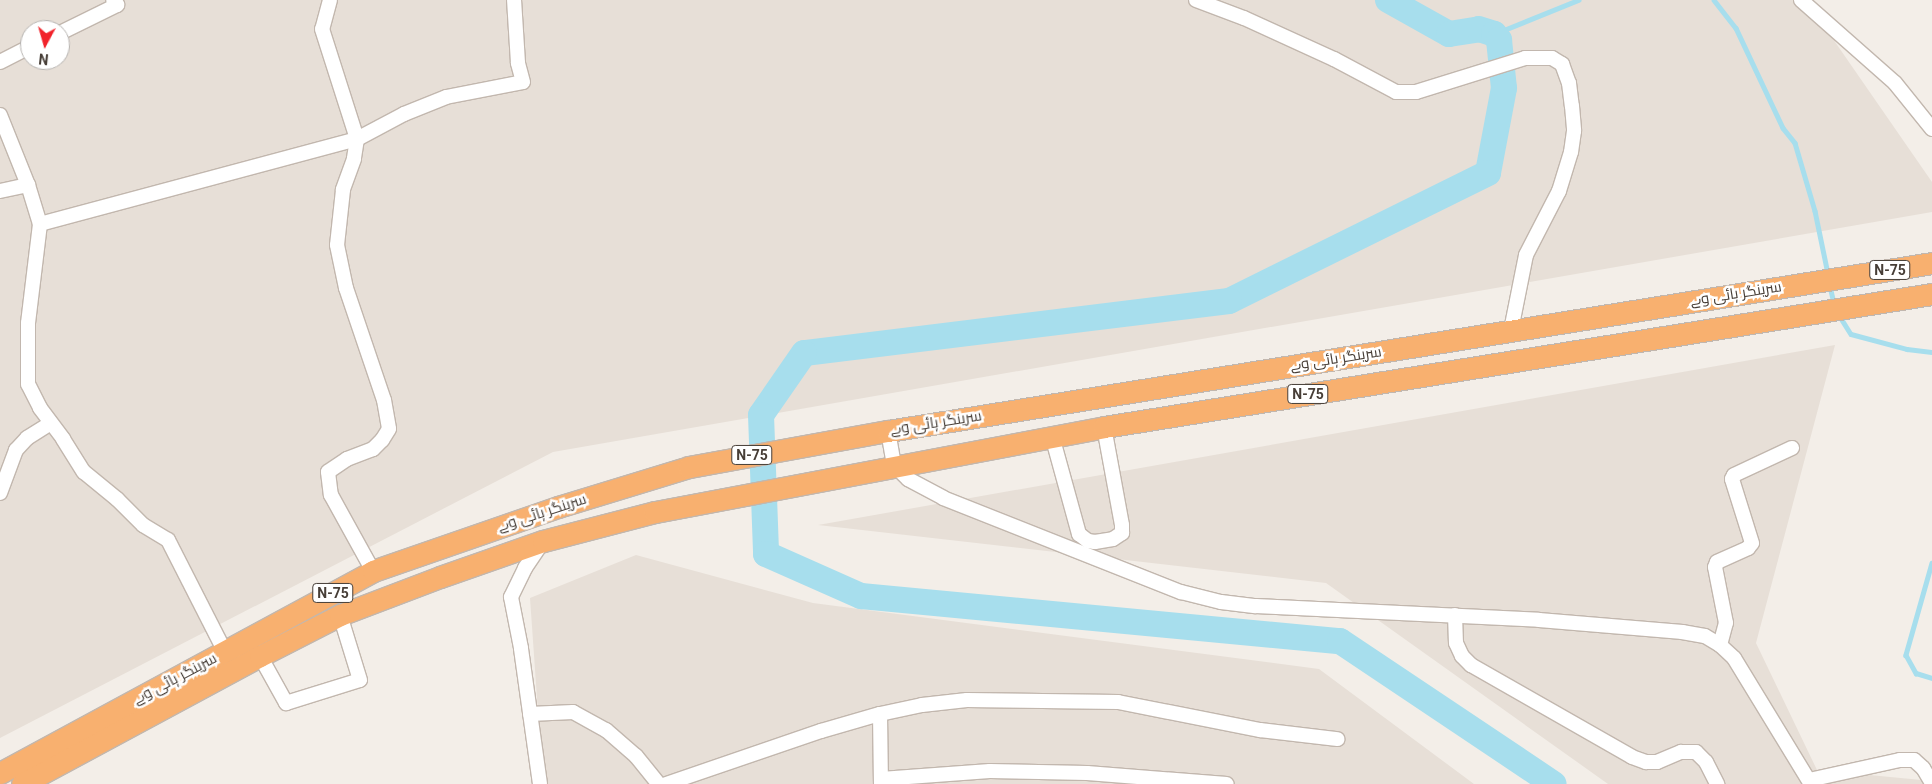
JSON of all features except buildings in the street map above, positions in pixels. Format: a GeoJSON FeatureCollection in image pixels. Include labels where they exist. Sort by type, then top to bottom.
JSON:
{"type":"FeatureCollection","features":[{"type":"Feature","properties":{"kind":"highway","name":"سرینگر ہائی وے"},"geometry":{"type":"LineString","coordinates":[[0,774],[373,571],[558,507],[689,467],[814,443],[1932,263]]}},
{"type":"Feature","properties":{"kind":"highway","name":"سرینگر ہائی وے"},"geometry":{"type":"LineString","coordinates":[[22,784],[340,615],[543,541],[655,512],[894,465],[1104,427],[1932,294]]}},
{"type":"Feature","properties":{"kind":"street"},"geometry":{"type":"LineString","coordinates":[[70,28],[117,5],[113,0]]}},
{"type":"Feature","properties":{"kind":"street"},"geometry":{"type":"LineString","coordinates":[[330,0],[322,29],[357,139],[354,159],[343,190],[337,245],[346,288],[384,400],[389,429],[373,449],[346,459],[328,472],[331,495],[373,571]]}},
{"type":"Feature","properties":{"kind":"street"},"geometry":{"type":"LineString","coordinates":[[40,224],[357,139],[404,114],[446,97],[523,82],[518,63],[514,0]]}},
{"type":"Feature","properties":{"kind":"street"},"geometry":{"type":"LineString","coordinates":[[1196,0],[1244,18],[1334,58],[1396,92],[1416,92],[1525,58],[1552,58],[1562,64],[1569,83],[1574,131],[1571,152],[1559,191],[1526,255],[1511,330]]}},
{"type":"Feature","properties":{"kind":"street"},"geometry":{"type":"LineString","coordinates":[[1801,0],[1894,83],[1932,129]]}},
{"type":"Feature","properties":{"kind":"street"},"geometry":{"type":"LineString","coordinates":[[0,62],[20,52]]}},
{"type":"Feature","properties":{"kind":"street"},"geometry":{"type":"LineString","coordinates":[[0,116],[28,185],[40,224],[28,323],[28,384],[40,408],[84,472],[117,499],[143,525],[168,540],[225,652]]}},
{"type":"Feature","properties":{"kind":"street"},"geometry":{"type":"LineString","coordinates":[[0,191],[28,185]]}},
{"type":"Feature","properties":{"kind":"street"},"geometry":{"type":"LineString","coordinates":[[0,493],[16,450],[27,438],[51,423]]}},
{"type":"Feature","properties":{"kind":"street"},"geometry":{"type":"LineString","coordinates":[[1052,436],[1079,534],[1088,541],[1095,542],[1113,539],[1122,533],[1122,525],[1104,427]]}},
{"type":"Feature","properties":{"kind":"street"},"geometry":{"type":"LineString","coordinates":[[888,431],[894,465],[908,479],[943,498],[1181,592],[1221,602],[1256,606],[1455,615],[1682,632],[1704,636],[1720,645],[1734,658],[1810,782],[1900,760],[1914,760],[1924,768],[1932,783]]}},
{"type":"Feature","properties":{"kind":"street"},"geometry":{"type":"LineString","coordinates":[[1720,645],[1726,623],[1715,567],[1717,562],[1748,548],[1752,543],[1732,479],[1734,474],[1792,448]]}},
{"type":"Feature","properties":{"kind":"street"},"geometry":{"type":"LineString","coordinates":[[540,784],[511,597],[525,568],[543,541]]}},
{"type":"Feature","properties":{"kind":"street"},"geometry":{"type":"LineString","coordinates":[[260,656],[286,703],[360,680],[340,615]]}},
{"type":"Feature","properties":{"kind":"street"},"geometry":{"type":"LineString","coordinates":[[1455,615],[1456,643],[1462,656],[1471,665],[1632,757],[1646,762],[1657,762],[1681,752],[1696,752],[1706,762],[1717,784]]}},
{"type":"Feature","properties":{"kind":"street"},"geometry":{"type":"LineString","coordinates":[[666,784],[821,731],[880,714],[922,705],[967,700],[1118,702],[1260,730],[1337,739]]}},
{"type":"Feature","properties":{"kind":"street"},"geometry":{"type":"LineString","coordinates":[[530,714],[573,712],[606,730],[636,756],[659,784]]}},
{"type":"Feature","properties":{"kind":"street"},"geometry":{"type":"LineString","coordinates":[[880,714],[881,782],[990,771],[1087,773],[1227,784]]}},
{"type":"Feature","properties":{"kind":"shaded area"},"geometry":{"type":"Polygon","coordinates":[[[0,0],[1806,0],[1932,182],[1932,212],[553,452],[0,738],[0,0]]]}},
{"type":"Feature","properties":{"kind":"shaded area"},"geometry":{"type":"Polygon","coordinates":[[[1835,345],[1756,643],[1817,770],[1932,781],[1932,784],[1608,784],[1326,583],[818,525],[1835,345]]]}},
{"type":"Feature","properties":{"kind":"shaded area"},"geometry":{"type":"Polygon","coordinates":[[[636,555],[813,603],[1319,669],[1474,784],[543,784],[530,598],[636,555]]]}},
{"type":"Feature","properties":{"kind":"waterway"},"geometry":{"type":"LineString","coordinates":[[1388,0],[1449,34],[1479,29],[1494,34],[1499,40],[1504,88],[1488,173],[1229,301],[804,353],[761,415],[766,554],[861,596],[1340,641],[1554,784]]}},
{"type":"Feature","properties":{"kind":"waterway"},"geometry":{"type":"LineString","coordinates":[[1494,34],[1578,0]]}},
{"type":"Feature","properties":{"kind":"waterway"},"geometry":{"type":"LineString","coordinates":[[1714,0],[1736,28],[1783,128],[1795,143],[1815,211],[1828,274]]}},
{"type":"Feature","properties":{"kind":"waterway"},"geometry":{"type":"LineString","coordinates":[[1830,286],[1834,303]]}},
{"type":"Feature","properties":{"kind":"waterway"},"geometry":{"type":"LineString","coordinates":[[1839,315],[1851,334],[1907,349],[1932,352]]}},
{"type":"Feature","properties":{"kind":"waterway"},"geometry":{"type":"LineString","coordinates":[[1932,563],[1906,655],[1916,673],[1932,678]]}}]}
